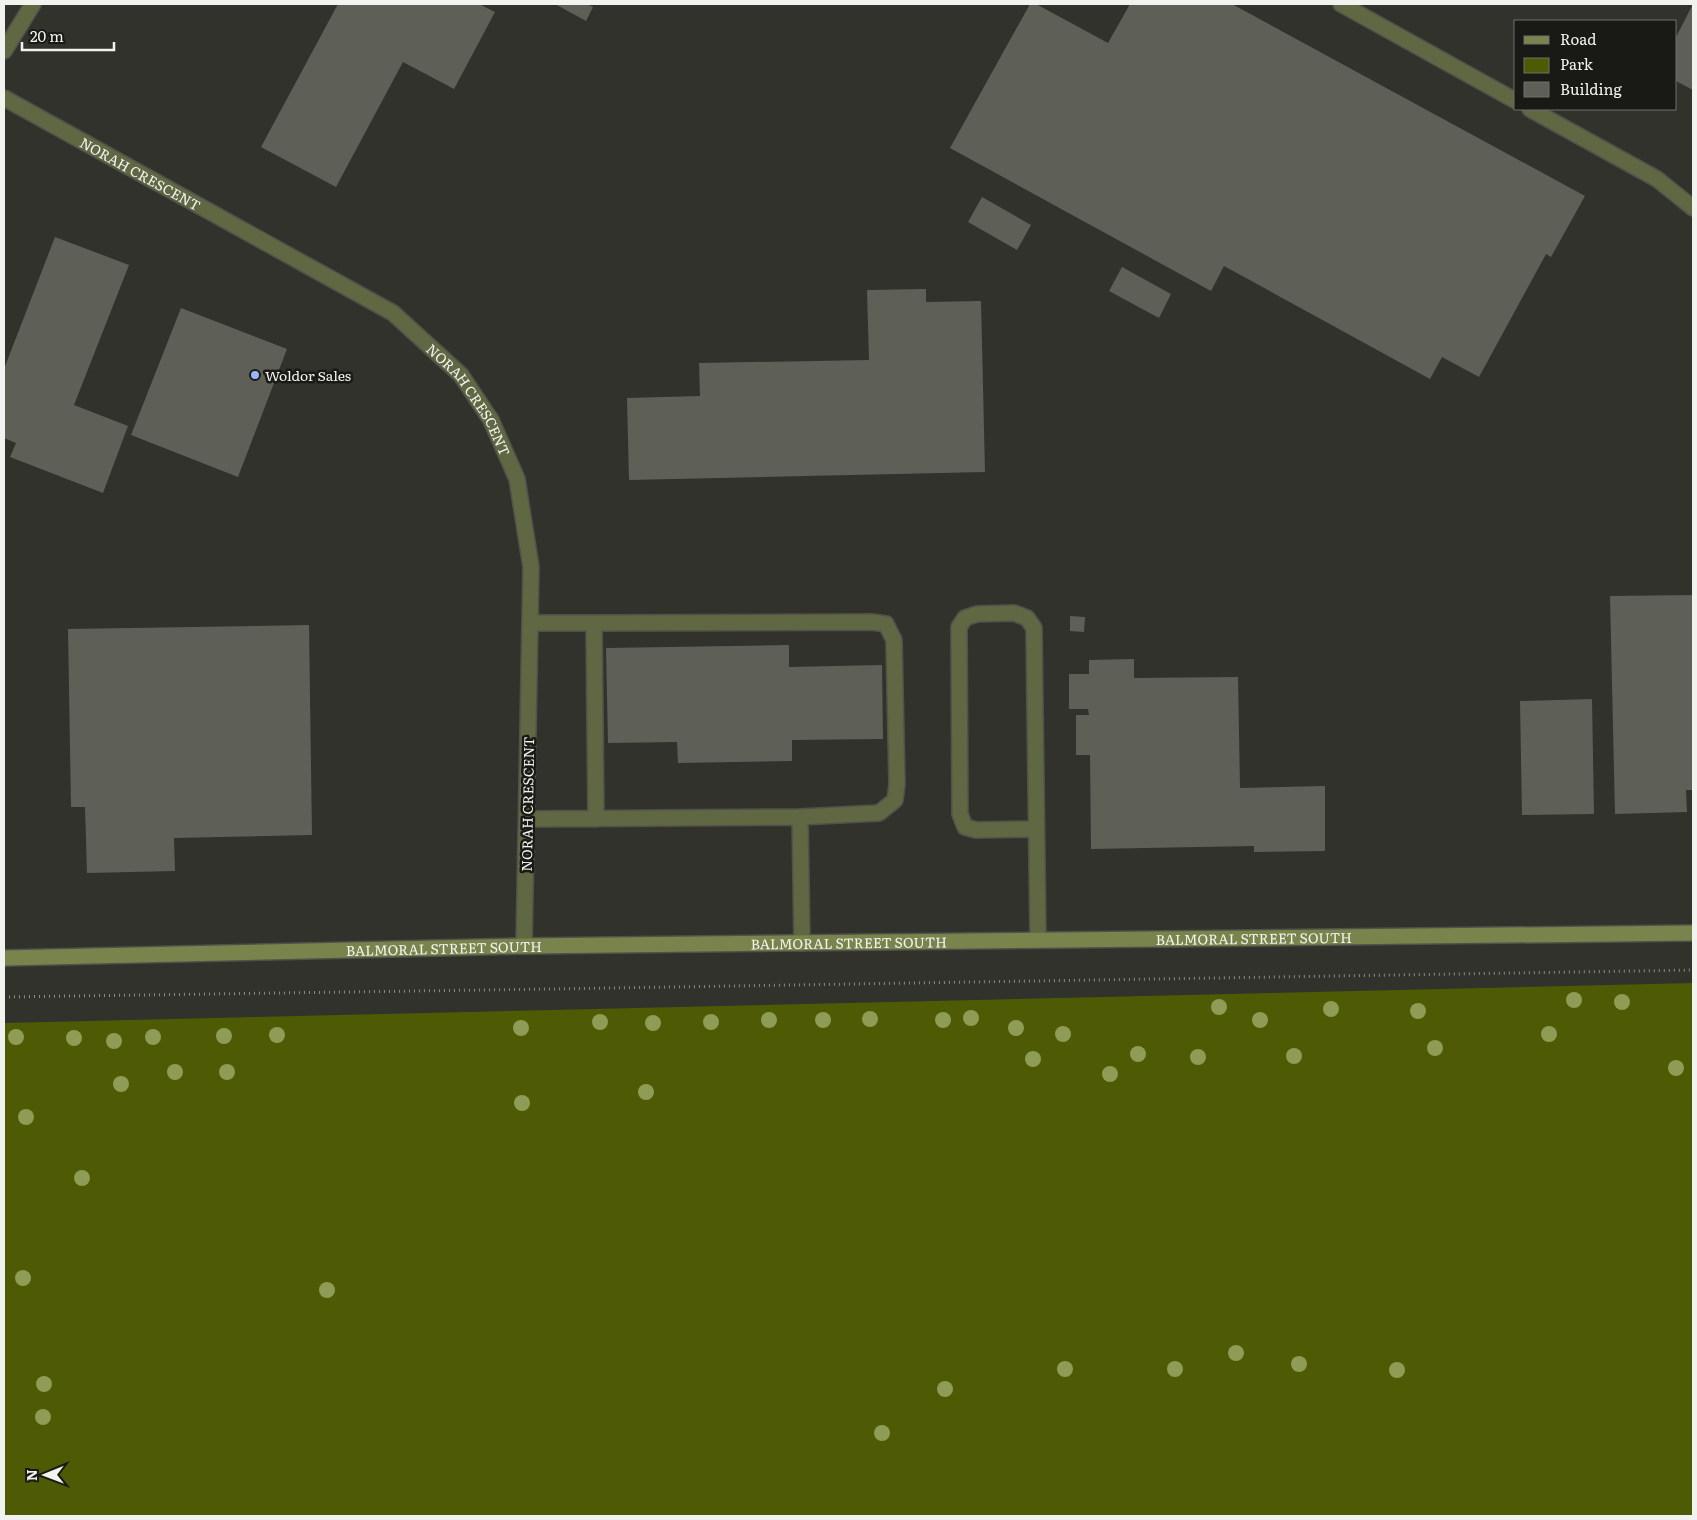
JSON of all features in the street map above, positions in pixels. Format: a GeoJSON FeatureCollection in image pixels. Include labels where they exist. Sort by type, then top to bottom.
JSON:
{"type":"FeatureCollection","features":[{"type":"Feature","properties":{"kind":"main road","name":"BALMORAL STREET SOUTH"},"geometry":{"type":"LineString","coordinates":[[4,958],[524,946],[1693,933]]}},
{"type":"Feature","properties":{"kind":"street"},"geometry":{"type":"LineString","coordinates":[[4,51],[33,4]]}},
{"type":"Feature","properties":{"kind":"street"},"geometry":{"type":"LineString","coordinates":[[1341,4],[1514,100]]}},
{"type":"Feature","properties":{"kind":"street","name":"NORAH CRESCENT"},"geometry":{"type":"LineString","coordinates":[[4,98],[393,313],[461,375],[491,420],[517,479],[531,567],[524,946]]}},
{"type":"Feature","properties":{"kind":"street"},"geometry":{"type":"LineString","coordinates":[[1532,110],[1657,179],[1693,208]]}},
{"type":"Feature","properties":{"kind":"street"},"geometry":{"type":"LineString","coordinates":[[1036,829],[976,830],[965,827],[960,814],[959,627],[965,618],[977,614],[1014,613],[1027,618],[1034,628],[1038,940]]}},
{"type":"Feature","properties":{"kind":"street"},"geometry":{"type":"LineString","coordinates":[[527,819],[800,818],[879,813],[895,800],[897,784],[894,640],[886,624],[872,622],[530,623]]}},
{"type":"Feature","properties":{"kind":"street"},"geometry":{"type":"LineString","coordinates":[[594,623],[596,819]]}},
{"type":"Feature","properties":{"kind":"street"},"geometry":{"type":"LineString","coordinates":[[800,818],[802,943]]}},
{"type":"Feature","properties":{"kind":"path"},"geometry":{"type":"LineString","coordinates":[[4,996],[552,990],[1693,970]]}},
{"type":"Feature","properties":{"kind":"green space"},"geometry":{"type":"Polygon","coordinates":[[[1693,983],[1693,1516],[4,1516],[4,1023],[1693,983]]]}},
{"type":"Feature","properties":{"kind":"building"},"geometry":{"type":"Polygon","coordinates":[[[338,4],[479,4],[495,12],[454,89],[403,62],[336,187],[261,147],[338,4]]]}},
{"type":"Feature","properties":{"kind":"building"},"geometry":{"type":"Polygon","coordinates":[[[555,4],[587,4],[593,7],[586,21],[555,4]]]}},
{"type":"Feature","properties":{"kind":"building"},"geometry":{"type":"Polygon","coordinates":[[[1030,4],[1036,4],[1108,43],[1130,4],[1232,4],[1585,196],[1551,257],[1546,254],[1479,377],[1442,357],[1430,379],[1224,266],[1211,291],[950,148],[1030,4]]]}},
{"type":"Feature","properties":{"kind":"building"},"geometry":{"type":"Polygon","coordinates":[[[1693,4],[1693,90],[1677,82],[1677,35],[1693,4]]]}},
{"type":"Feature","properties":{"kind":"building"},"geometry":{"type":"Polygon","coordinates":[[[982,197],[1031,225],[1017,250],[968,222],[982,197]]]}},
{"type":"Feature","properties":{"kind":"building"},"geometry":{"type":"Polygon","coordinates":[[[55,237],[129,265],[74,405],[128,426],[103,493],[10,457],[16,443],[4,438],[4,369],[55,237]]]}},
{"type":"Feature","properties":{"kind":"building"},"geometry":{"type":"Polygon","coordinates":[[[1122,267],[1171,294],[1159,318],[1109,291],[1122,267]]]}},
{"type":"Feature","properties":{"kind":"building"},"geometry":{"type":"Polygon","coordinates":[[[926,289],[926,302],[981,301],[985,472],[629,480],[627,398],[700,396],[699,363],[869,360],[867,290],[926,289]]]}},
{"type":"Feature","properties":{"kind":"building"},"geometry":{"type":"Polygon","coordinates":[[[181,308],[287,349],[238,477],[131,435],[181,308]]]}},
{"type":"Feature","properties":{"kind":"building"},"geometry":{"type":"Polygon","coordinates":[[[1693,595],[1693,790],[1686,790],[1687,812],[1615,814],[1610,596],[1693,595]]]}},
{"type":"Feature","properties":{"kind":"building"},"geometry":{"type":"Polygon","coordinates":[[[1070,616],[1085,617],[1084,632],[1070,631],[1070,616]]]}},
{"type":"Feature","properties":{"kind":"building"},"geometry":{"type":"Polygon","coordinates":[[[309,625],[312,835],[174,838],[175,871],[87,873],[85,807],[71,807],[68,629],[309,625]]]}},
{"type":"Feature","properties":{"kind":"building"},"geometry":{"type":"Polygon","coordinates":[[[789,645],[789,667],[882,665],[883,739],[792,740],[792,761],[678,763],[677,742],[608,743],[606,648],[789,645]]]}},
{"type":"Feature","properties":{"kind":"building"},"geometry":{"type":"Polygon","coordinates":[[[1134,659],[1134,678],[1238,677],[1240,788],[1325,786],[1325,851],[1254,852],[1254,846],[1091,849],[1090,755],[1076,755],[1076,715],[1089,715],[1088,709],[1069,709],[1069,674],[1089,674],[1089,660],[1134,659]]]}},
{"type":"Feature","properties":{"kind":"building"},"geometry":{"type":"Polygon","coordinates":[[[1592,699],[1594,814],[1522,815],[1520,701],[1592,699]]]}},
{"type":"Feature","properties":{"kind":"place","name":"Woldor Sales"},"geometry":{"type":"Point","coordinates":[255,375]}}]}
